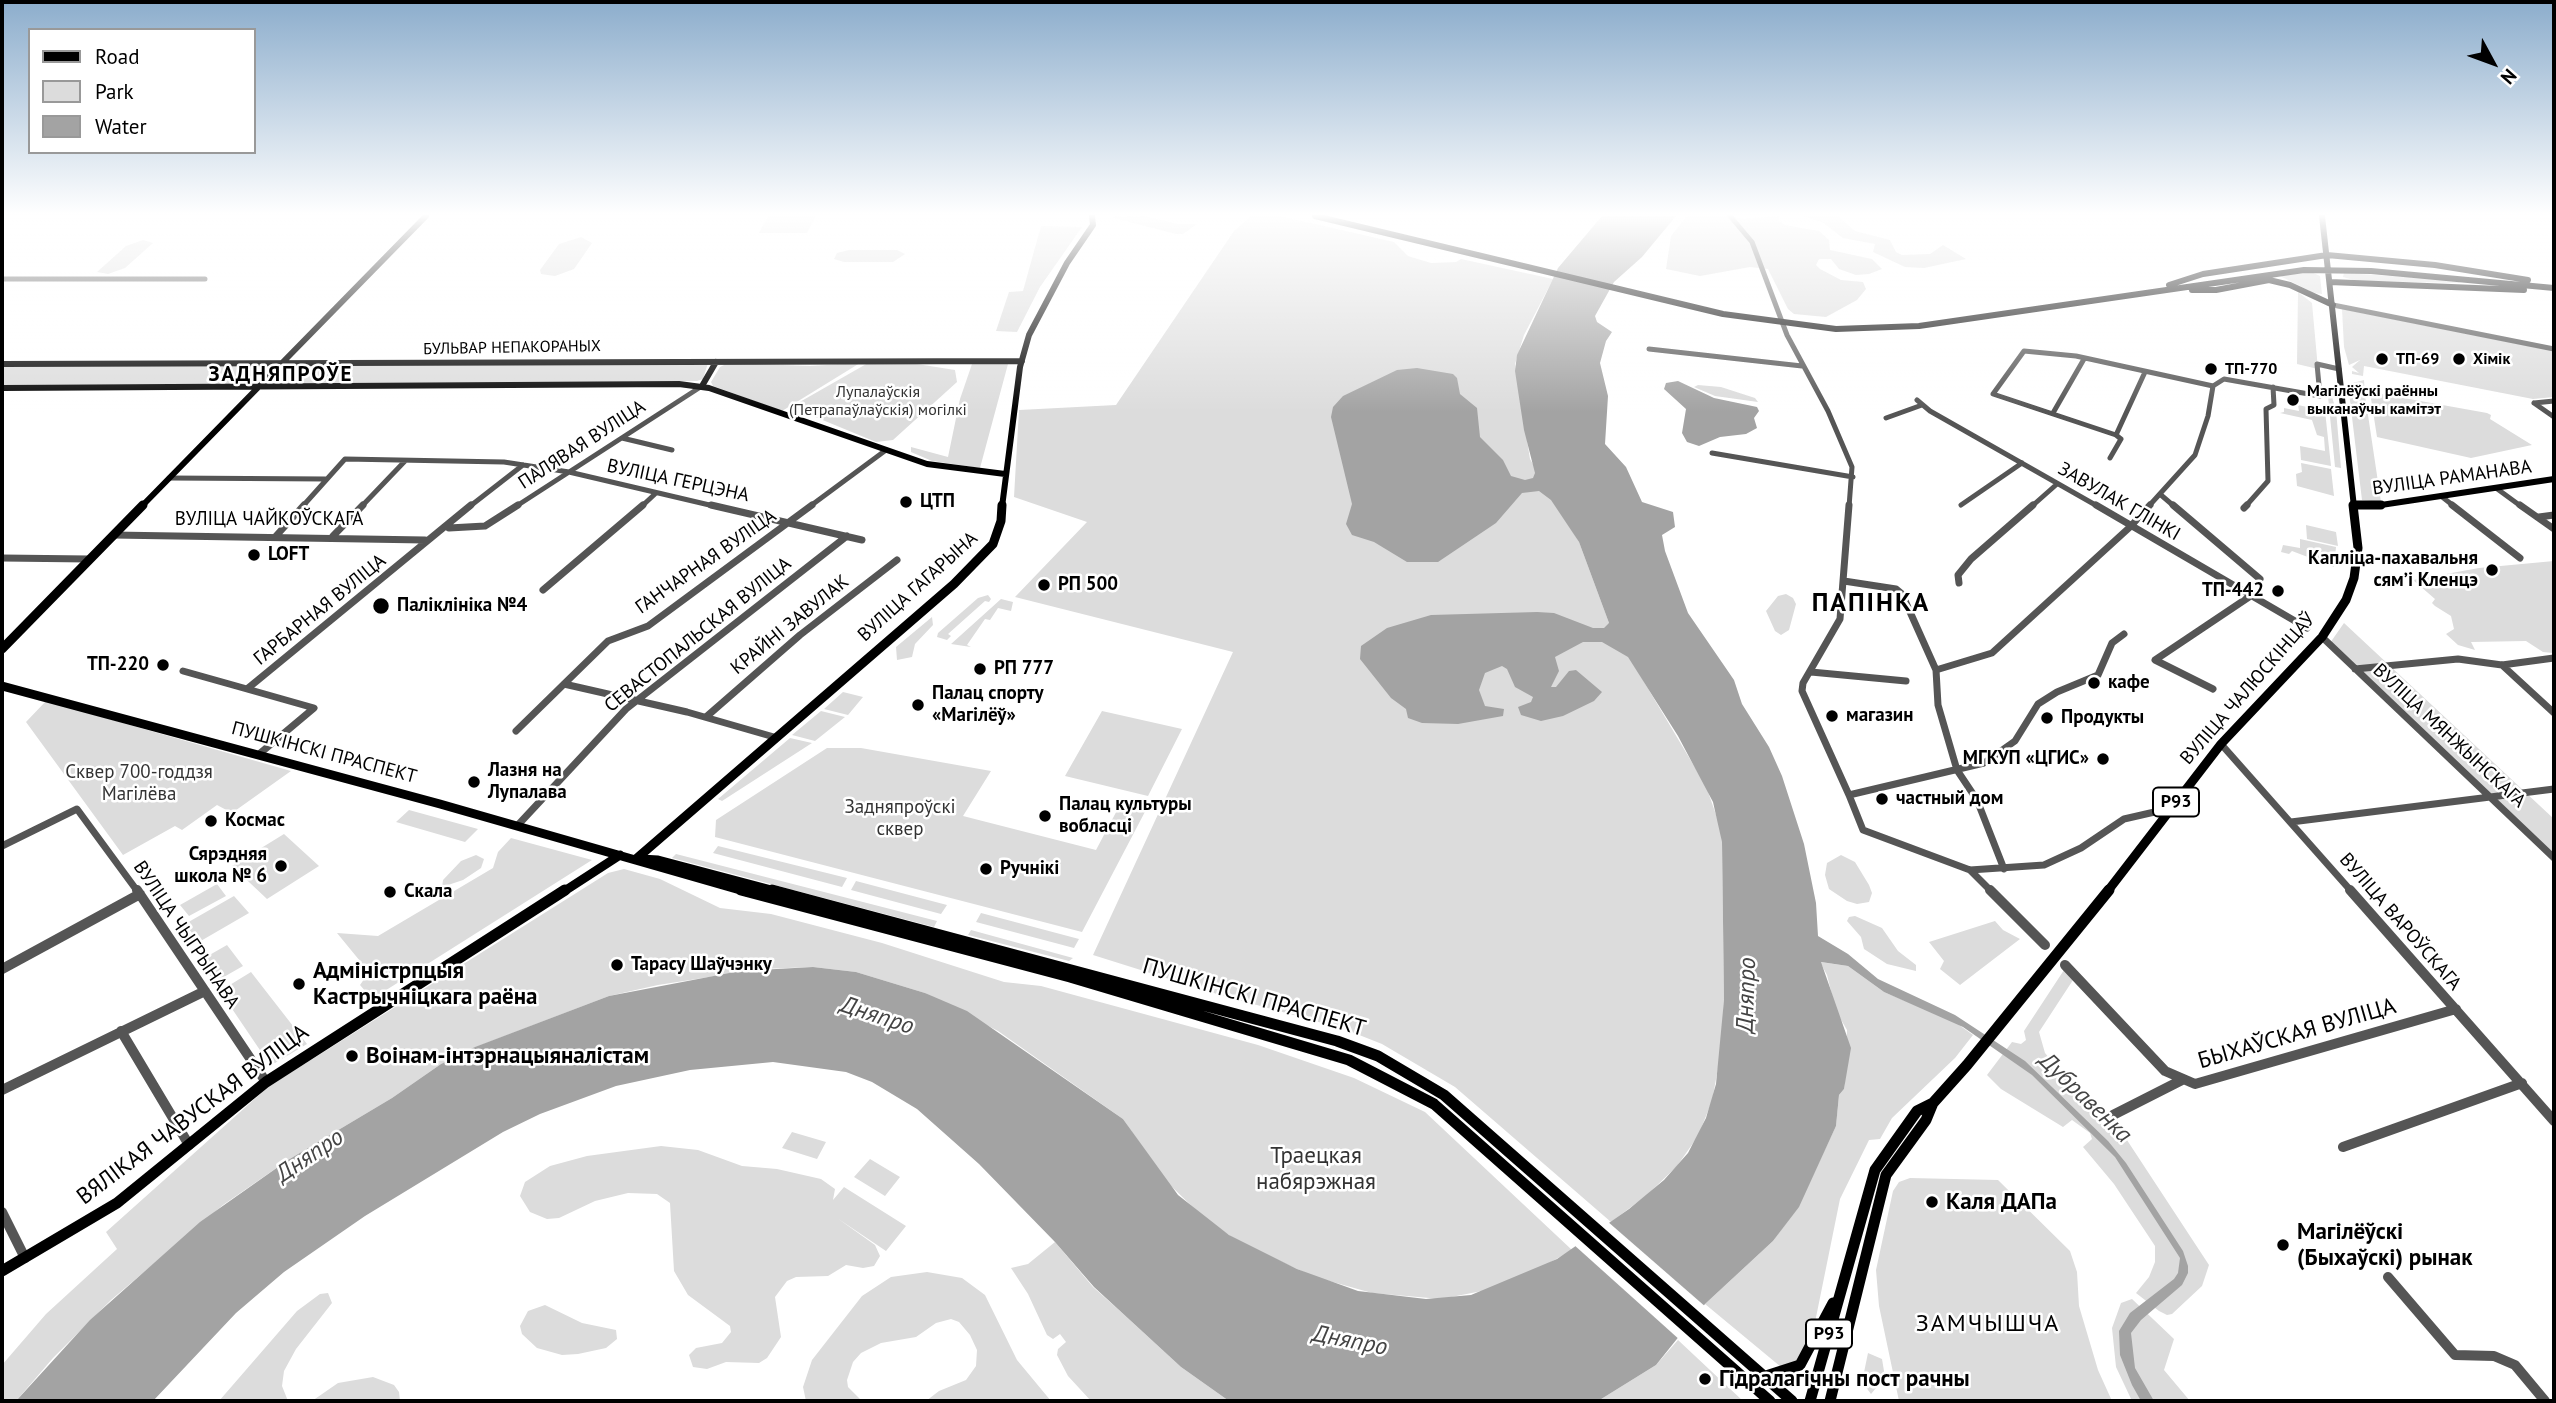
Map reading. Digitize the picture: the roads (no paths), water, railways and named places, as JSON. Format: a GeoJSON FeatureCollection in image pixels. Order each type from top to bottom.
{"type":"FeatureCollection","features":[{"type":"Feature","properties":{"kind":"main road"},"geometry":{"type":"LineString","coordinates":[[2,649],[362,281]]}},
{"type":"Feature","properties":{"kind":"main road","name":"ВУЛІЦА ГАГАРЫНА"},"geometry":{"type":"LineString","coordinates":[[636,859],[978,561],[998,533],[1022,361],[1030,335],[1058,281]]}},
{"type":"Feature","properties":{"kind":"main road"},"geometry":{"type":"LineString","coordinates":[[1592,281],[1766,321],[1867,330],[1919,326],[2216,281]]}},
{"type":"Feature","properties":{"kind":"main road"},"geometry":{"type":"LineString","coordinates":[[2169,288],[2185,281]]}},
{"type":"Feature","properties":{"kind":"main road"},"geometry":{"type":"LineString","coordinates":[[2169,288],[2216,290],[2261,281]]}},
{"type":"Feature","properties":{"kind":"main road"},"geometry":{"type":"LineString","coordinates":[[2275,281],[2290,285],[2333,305]]}},
{"type":"Feature","properties":{"kind":"main road","name":"ВУЛІЦА ЧАЛЮСКІНЦАЎ"},"geometry":{"type":"LineString","coordinates":[[1830,1401],[1886,1175],[1926,1120],[1933,1103],[2067,944],[2221,744],[2322,637],[2346,600],[2354,578],[2358,548],[2330,281]]}},
{"type":"Feature","properties":{"kind":"main road"},"geometry":{"type":"LineString","coordinates":[[2414,281],[2461,289],[2553,287]]}},
{"type":"Feature","properties":{"kind":"main road"},"geometry":{"type":"LineString","coordinates":[[2461,289],[2469,284],[2465,281]]}},
{"type":"Feature","properties":{"kind":"main road"},"geometry":{"type":"LineString","coordinates":[[2501,281],[2553,287]]}},
{"type":"Feature","properties":{"kind":"main road"},"geometry":{"type":"LineString","coordinates":[[2524,281],[2553,287]]}},
{"type":"Feature","properties":{"kind":"main road","name":"БУЛЬВАР НЕПАКОРАНЫХ"},"geometry":{"type":"LineString","coordinates":[[2,364],[1022,361]]}},
{"type":"Feature","properties":{"kind":"main road","name":"ПАЛЯВАЯ ВУЛІЦА"},"geometry":{"type":"LineString","coordinates":[[702,386],[716,362]]}},
{"type":"Feature","properties":{"kind":"main road"},"geometry":{"type":"LineString","coordinates":[[2,388],[639,384],[702,386],[927,464],[1005,474]]}},
{"type":"Feature","properties":{"kind":"main road","name":"ВУЛІЦА РАМАНАВА"},"geometry":{"type":"LineString","coordinates":[[2354,505],[2381,505],[2554,479]]}},
{"type":"Feature","properties":{"kind":"main road","name":"ПУШКІНСКІ ПРАСПЕКТ"},"geometry":{"type":"LineString","coordinates":[[2,686],[620,855],[671,864],[1337,1041],[1378,1056],[1444,1095],[1792,1401]]}},
{"type":"Feature","properties":{"kind":"main road","name":"ВЯЛІКАЯ ЧАВУСКАЯ ВУЛІЦА"},"geometry":{"type":"LineString","coordinates":[[2,1271],[117,1203],[266,1082],[620,855]]}},
{"type":"Feature","properties":{"kind":"main road","name":"ПУШКІНСКІ ПРАСПЕКТ"},"geometry":{"type":"LineString","coordinates":[[636,859],[653,867],[1070,977],[1324,1050],[1371,1069],[1434,1104],[1763,1401]]}},
{"type":"Feature","properties":{"kind":"main road","name":"ВУЛІЦА ЧАЛЮСКІНЦАЎ"},"geometry":{"type":"LineString","coordinates":[[1810,1401],[1875,1170],[1917,1111],[1933,1103]]}},
{"type":"Feature","properties":{"kind":"main road"},"geometry":{"type":"LineString","coordinates":[[1766,1376],[1800,1365],[1807,1357],[1848,1267]]}},
{"type":"Feature","properties":{"kind":"main road","name":"ПУШКІНСКІ ПРАСПЕКТ"},"geometry":{"type":"LineString","coordinates":[[1756,1395],[1770,1401]]}},
{"type":"Feature","properties":{"kind":"street"},"geometry":{"type":"LineString","coordinates":[[1766,281],[1802,366],[1828,411],[1852,467],[1839,619],[1803,683],[1802,691],[1863,830],[1970,870],[2004,869],[2059,860],[2124,819],[2172,808]]}},
{"type":"Feature","properties":{"kind":"street"},"geometry":{"type":"LineString","coordinates":[[2333,305],[2552,346]]}},
{"type":"Feature","properties":{"kind":"street"},"geometry":{"type":"LineString","coordinates":[[1650,349],[1802,366]]}},
{"type":"Feature","properties":{"kind":"street"},"geometry":{"type":"LineString","coordinates":[[2110,458],[2121,439],[2116,435],[1993,394],[2024,351],[2084,359],[2213,386],[2224,379],[2320,396],[2317,364],[2339,369]]}},
{"type":"Feature","properties":{"kind":"street"},"geometry":{"type":"LineString","coordinates":[[2053,413],[2084,359]]}},
{"type":"Feature","properties":{"kind":"street"},"geometry":{"type":"LineString","coordinates":[[2116,435],[2145,372]]}},
{"type":"Feature","properties":{"kind":"street","name":"ПАЛЯВАЯ ВУЛІЦА"},"geometry":{"type":"LineString","coordinates":[[449,527],[482,527],[702,386]]}},
{"type":"Feature","properties":{"kind":"street"},"geometry":{"type":"LineString","coordinates":[[1936,670],[1992,653],[2130,527],[2161,495],[2199,447],[2213,386]]}},
{"type":"Feature","properties":{"kind":"street"},"geometry":{"type":"LineString","coordinates":[[2244,508],[2267,481],[2266,409],[2274,405],[2273,387]]}},
{"type":"Feature","properties":{"kind":"street"},"geometry":{"type":"LineString","coordinates":[[2554,401],[2534,403],[2554,416]]}},
{"type":"Feature","properties":{"kind":"street","name":"ЗАВУЛАК ГЛІНКІ"},"geometry":{"type":"LineString","coordinates":[[1886,418],[1919,403],[2249,597],[2307,628]]}},
{"type":"Feature","properties":{"kind":"street"},"geometry":{"type":"LineString","coordinates":[[622,438],[672,450]]}},
{"type":"Feature","properties":{"kind":"street","name":"ГАНЧАРНАЯ ВУЛІЦА"},"geometry":{"type":"LineString","coordinates":[[516,731],[608,641],[648,626],[886,450]]}},
{"type":"Feature","properties":{"kind":"street"},"geometry":{"type":"LineString","coordinates":[[1712,453],[1853,477]]}},
{"type":"Feature","properties":{"kind":"street","name":"ВУЛІЦА ГЕРЦЭНА"},"geometry":{"type":"LineString","coordinates":[[276,536],[345,459],[504,461],[569,472],[791,521],[862,540]]}},
{"type":"Feature","properties":{"kind":"street"},"geometry":{"type":"LineString","coordinates":[[333,536],[405,461]]}},
{"type":"Feature","properties":{"kind":"street"},"geometry":{"type":"LineString","coordinates":[[1961,505],[2022,463]]}},
{"type":"Feature","properties":{"kind":"street","name":"ГАРБАРНАЯ ВУЛІЦА"},"geometry":{"type":"LineString","coordinates":[[247,689],[424,545],[425,540],[523,465]]}},
{"type":"Feature","properties":{"kind":"street"},"geometry":{"type":"LineString","coordinates":[[169,478],[326,478]]}},
{"type":"Feature","properties":{"kind":"street"},"geometry":{"type":"LineString","coordinates":[[1959,583],[1958,575],[1972,559],[2057,484]]}},
{"type":"Feature","properties":{"kind":"street"},"geometry":{"type":"LineString","coordinates":[[2496,488],[2554,529]]}},
{"type":"Feature","properties":{"kind":"street"},"geometry":{"type":"LineString","coordinates":[[543,590],[574,562],[584,558],[656,492]]}},
{"type":"Feature","properties":{"kind":"street"},"geometry":{"type":"LineString","coordinates":[[2161,495],[2260,579]]}},
{"type":"Feature","properties":{"kind":"street"},"geometry":{"type":"LineString","coordinates":[[2441,496],[2520,558]]}},
{"type":"Feature","properties":{"kind":"street"},"geometry":{"type":"LineString","coordinates":[[2538,517],[2554,515]]}},
{"type":"Feature","properties":{"kind":"street","name":"ВУЛІЦА ЧАЙКОЎСКАГА"},"geometry":{"type":"LineString","coordinates":[[113,535],[333,536],[425,540]]}},
{"type":"Feature","properties":{"kind":"street","name":"СЕВАСТОПАЛЬСКАЯ ВУЛІЦА"},"geometry":{"type":"LineString","coordinates":[[517,826],[636,700],[847,536]]}},
{"type":"Feature","properties":{"kind":"street"},"geometry":{"type":"LineString","coordinates":[[2,558],[89,559]]}},
{"type":"Feature","properties":{"kind":"street","name":"КРАЙНІ ЗАВУЛАК"},"geometry":{"type":"LineString","coordinates":[[706,717],[800,635],[897,560]]}},
{"type":"Feature","properties":{"kind":"street"},"geometry":{"type":"LineString","coordinates":[[1844,581],[1896,589],[1936,670],[1938,705],[1957,770],[1977,800],[2004,869]]}},
{"type":"Feature","properties":{"kind":"street"},"geometry":{"type":"LineString","coordinates":[[2213,689],[2155,660],[2249,597]]}},
{"type":"Feature","properties":{"kind":"street"},"geometry":{"type":"LineString","coordinates":[[1849,795],[1984,763],[2004,751],[2021,735],[2038,704],[2057,692],[2098,675],[2112,643],[2124,634]]}},
{"type":"Feature","properties":{"kind":"street","name":"ВУЛІЦА МЯНЖЫНСКАГА"},"geometry":{"type":"LineString","coordinates":[[2322,637],[2554,858]]}},
{"type":"Feature","properties":{"kind":"street"},"geometry":{"type":"LineString","coordinates":[[2355,669],[2458,659],[2502,665],[2554,659]]}},
{"type":"Feature","properties":{"kind":"street"},"geometry":{"type":"LineString","coordinates":[[2502,665],[2554,713]]}},
{"type":"Feature","properties":{"kind":"street"},"geometry":{"type":"LineString","coordinates":[[183,671],[247,689]]}},
{"type":"Feature","properties":{"kind":"street"},"geometry":{"type":"LineString","coordinates":[[1811,673],[1906,681]]}},
{"type":"Feature","properties":{"kind":"street"},"geometry":{"type":"LineString","coordinates":[[564,684],[706,717],[774,737]]}},
{"type":"Feature","properties":{"kind":"street","name":"ГАРБАРНАЯ ВУЛІЦА"},"geometry":{"type":"LineString","coordinates":[[247,689],[314,708],[258,755]]}},
{"type":"Feature","properties":{"kind":"street","name":"ВУЛІЦА ВАРОЎСКАГА"},"geometry":{"type":"LineString","coordinates":[[2221,744],[2554,1121]]}},
{"type":"Feature","properties":{"kind":"street"},"geometry":{"type":"LineString","coordinates":[[2291,822],[2554,789]]}},
{"type":"Feature","properties":{"kind":"street","name":"ВУЛІЦА ЧЫГРЫНАВА"},"geometry":{"type":"LineString","coordinates":[[2,846],[77,809],[140,894],[266,1082]]}},
{"type":"Feature","properties":{"kind":"street"},"geometry":{"type":"LineString","coordinates":[[1970,870],[2045,945]]}},
{"type":"Feature","properties":{"kind":"street"},"geometry":{"type":"LineString","coordinates":[[2,970],[140,894]]}},
{"type":"Feature","properties":{"kind":"street"},"geometry":{"type":"LineString","coordinates":[[2064,965],[2165,1071],[2182,1080]]}},
{"type":"Feature","properties":{"kind":"street"},"geometry":{"type":"LineString","coordinates":[[2,1090],[205,991]]}},
{"type":"Feature","properties":{"kind":"street","name":"БЫХАЎСКАЯ ВУЛІЦА"},"geometry":{"type":"LineString","coordinates":[[2113,1115],[2182,1080],[2195,1084],[2245,1072],[2456,1009]]}},
{"type":"Feature","properties":{"kind":"street"},"geometry":{"type":"LineString","coordinates":[[121,1031],[189,1145]]}},
{"type":"Feature","properties":{"kind":"street"},"geometry":{"type":"LineString","coordinates":[[2343,1147],[2522,1083]]}},
{"type":"Feature","properties":{"kind":"street"},"geometry":{"type":"LineString","coordinates":[[2,1212],[25,1258]]}},
{"type":"Feature","properties":{"kind":"street"},"geometry":{"type":"LineString","coordinates":[[2388,1278],[2455,1356],[2494,1356],[2515,1365],[2545,1401]]}},
{"type":"Feature","properties":{"kind":"water","name":"Дняпро"},"geometry":{"type":"Polygon","coordinates":[[[1552,281],[1615,281],[1595,316],[1597,322],[1612,332],[1606,341],[1600,363],[1608,396],[1605,444],[1626,467],[1642,502],[1673,512],[1675,527],[1662,535],[1665,551],[1688,613],[1734,680],[1742,704],[1769,747],[1782,776],[1804,844],[1816,903],[1818,936],[1848,954],[1878,979],[1955,1015],[2025,1061],[2108,1141],[2126,1163],[2183,1251],[2188,1266],[2188,1273],[2182,1285],[2141,1320],[2131,1333],[2135,1368],[2154,1401],[2141,1401],[2132,1385],[2120,1355],[2119,1331],[2130,1313],[2174,1279],[2178,1273],[2180,1258],[2115,1157],[2032,1075],[1963,1027],[1884,992],[1848,966],[1821,962],[1851,1048],[1844,1089],[1839,1095],[1836,1126],[1799,1207],[1773,1241],[1705,1304],[1656,1365],[1598,1401],[1229,1401],[1181,1367],[1094,1287],[1055,1242],[979,1164],[917,1109],[872,1082],[846,1072],[773,1062],[690,1070],[616,1086],[540,1114],[503,1132],[365,1216],[284,1272],[236,1313],[153,1401],[16,1401],[90,1320],[200,1222],[288,1160],[392,1098],[441,1064],[475,1047],[609,996],[740,971],[813,967],[856,972],[925,993],[967,1011],[1123,1119],[1178,1195],[1229,1235],[1297,1269],[1358,1291],[1426,1299],[1471,1295],[1557,1259],[1629,1209],[1664,1180],[1688,1153],[1706,1118],[1716,1084],[1724,1000],[1722,842],[1713,802],[1678,736],[1628,657],[1602,642],[1583,642],[1555,657],[1559,671],[1551,687],[1556,687],[1569,671],[1576,670],[1602,692],[1594,701],[1563,716],[1541,721],[1521,715],[1518,707],[1531,702],[1533,697],[1515,687],[1507,669],[1502,666],[1485,673],[1479,690],[1485,706],[1504,709],[1503,716],[1458,724],[1422,723],[1408,718],[1406,709],[1391,698],[1360,659],[1361,646],[1387,628],[1431,615],[1537,612],[1554,613],[1593,628],[1604,628],[1609,623],[1579,542],[1551,500],[1539,491],[1522,493],[1496,523],[1438,562],[1407,562],[1374,542],[1352,535],[1346,524],[1352,504],[1331,417],[1333,407],[1343,396],[1397,370],[1417,368],[1453,374],[1457,378],[1460,394],[1477,408],[1480,437],[1503,460],[1511,476],[1525,480],[1533,478],[1535,473],[1524,430],[1515,371],[1517,355],[1552,281]]]}},
{"type":"Feature","properties":{"kind":"water"},"geometry":{"type":"Polygon","coordinates":[[[1678,381],[1714,398],[1757,407],[1759,411],[1754,418],[1757,428],[1746,434],[1720,437],[1699,446],[1687,442],[1682,433],[1686,409],[1664,389],[1666,383],[1678,381]]]}},
{"type":"Feature","properties":{"kind":"place","name":"ТП-69"},"geometry":{"type":"Point","coordinates":[2382,359]}},
{"type":"Feature","properties":{"kind":"place","name":"Хімік"},"geometry":{"type":"Point","coordinates":[2459,359]}},
{"type":"Feature","properties":{"kind":"place","name":"ТП-770"},"geometry":{"type":"Point","coordinates":[2211,369]}},
{"type":"Feature","properties":{"kind":"place","name":"Магілёўскі раённы выканаўчы камітэт"},"geometry":{"type":"Point","coordinates":[2293,400]}},
{"type":"Feature","properties":{"kind":"place","name":"ЦТП"},"geometry":{"type":"Point","coordinates":[906,502]}},
{"type":"Feature","properties":{"kind":"place","name":"LOFT"},"geometry":{"type":"Point","coordinates":[254,555]}},
{"type":"Feature","properties":{"kind":"place","name":"Капліца-пахавальня сямʼі Кленцэ"},"geometry":{"type":"Point","coordinates":[2492,570]}},
{"type":"Feature","properties":{"kind":"place","name":"РП 500"},"geometry":{"type":"Point","coordinates":[1044,585]}},
{"type":"Feature","properties":{"kind":"place","name":"ТП-442"},"geometry":{"type":"Point","coordinates":[2278,591]}},
{"type":"Feature","properties":{"kind":"place","name":"Паліклініка №4"},"geometry":{"type":"Point","coordinates":[381,606]}},
{"type":"Feature","properties":{"kind":"place","name":"ТП-220"},"geometry":{"type":"Point","coordinates":[163,665]}},
{"type":"Feature","properties":{"kind":"place","name":"РП 777"},"geometry":{"type":"Point","coordinates":[980,669]}},
{"type":"Feature","properties":{"kind":"place","name":"кафе"},"geometry":{"type":"Point","coordinates":[2094,683]}},
{"type":"Feature","properties":{"kind":"place","name":"Палац спорту «Магілёў»"},"geometry":{"type":"Point","coordinates":[918,705]}},
{"type":"Feature","properties":{"kind":"place","name":"магазин"},"geometry":{"type":"Point","coordinates":[1832,716]}},
{"type":"Feature","properties":{"kind":"place","name":"Продукты"},"geometry":{"type":"Point","coordinates":[2047,718]}},
{"type":"Feature","properties":{"kind":"place","name":"МГКУП «ЦГИС»"},"geometry":{"type":"Point","coordinates":[2103,759]}},
{"type":"Feature","properties":{"kind":"place","name":"Лазня на Лупалава"},"geometry":{"type":"Point","coordinates":[474,782]}},
{"type":"Feature","properties":{"kind":"place","name":"частный дом"},"geometry":{"type":"Point","coordinates":[1882,799]}},
{"type":"Feature","properties":{"kind":"place","name":"Палац культуры вобласці"},"geometry":{"type":"Point","coordinates":[1045,816]}},
{"type":"Feature","properties":{"kind":"place","name":"Космас"},"geometry":{"type":"Point","coordinates":[211,821]}},
{"type":"Feature","properties":{"kind":"place","name":"Сярэдняя школа № 6"},"geometry":{"type":"Point","coordinates":[281,866]}},
{"type":"Feature","properties":{"kind":"place","name":"Ручнікі"},"geometry":{"type":"Point","coordinates":[986,869]}},
{"type":"Feature","properties":{"kind":"place","name":"Скала"},"geometry":{"type":"Point","coordinates":[390,892]}},
{"type":"Feature","properties":{"kind":"place","name":"Тарасу Шаўчэнку"},"geometry":{"type":"Point","coordinates":[617,965]}},
{"type":"Feature","properties":{"kind":"place","name":"Адміністрпцыя Кастрычніцкага раёна"},"geometry":{"type":"Point","coordinates":[299,984]}},
{"type":"Feature","properties":{"kind":"place","name":"Воінам-інтэрнацыяналістам"},"geometry":{"type":"Point","coordinates":[352,1056]}},
{"type":"Feature","properties":{"kind":"place","name":"Каля ДАПа"},"geometry":{"type":"Point","coordinates":[1932,1202]}},
{"type":"Feature","properties":{"kind":"place","name":"Магілёўскі (Быхаўскі) рынак"},"geometry":{"type":"Point","coordinates":[2283,1245]}},
{"type":"Feature","properties":{"kind":"place","name":"Гідралагічны пост рачны"},"geometry":{"type":"Point","coordinates":[1705,1379]}},
{"type":"Feature","properties":{"kind":"district","name":"ЗАДНЯПРОЎЕ"},"geometry":{"type":"Point","coordinates":[281,375]}},
{"type":"Feature","properties":{"kind":"district","name":"ПАПІНКА"},"geometry":{"type":"Point","coordinates":[1871,604]}},
{"type":"Feature","properties":{"kind":"district","name":"ЗАМЧЫШЧА"},"geometry":{"type":"Point","coordinates":[1988,1324]}},
{"type":"Feature","properties":{"kind":"park label","name":"Лупалаўскія (Петрапаўлаўскія) могілкі"},"geometry":{"type":"Point","coordinates":[878,401]}},
{"type":"Feature","properties":{"kind":"park label","name":"Сквер 700-годдзя Магілёва"},"geometry":{"type":"Point","coordinates":[139,784]}},
{"type":"Feature","properties":{"kind":"park label","name":"Задняпроўскі сквер"},"geometry":{"type":"Point","coordinates":[900,819]}},
{"type":"Feature","properties":{"kind":"park label","name":"Траецкая набярэжная"},"geometry":{"type":"Point","coordinates":[1316,1169]}},
{"type":"Feature","properties":{"kind":"water label","name":"Дубравенка"},"geometry":{"type":"Point","coordinates":[2085,1098]}}]}
